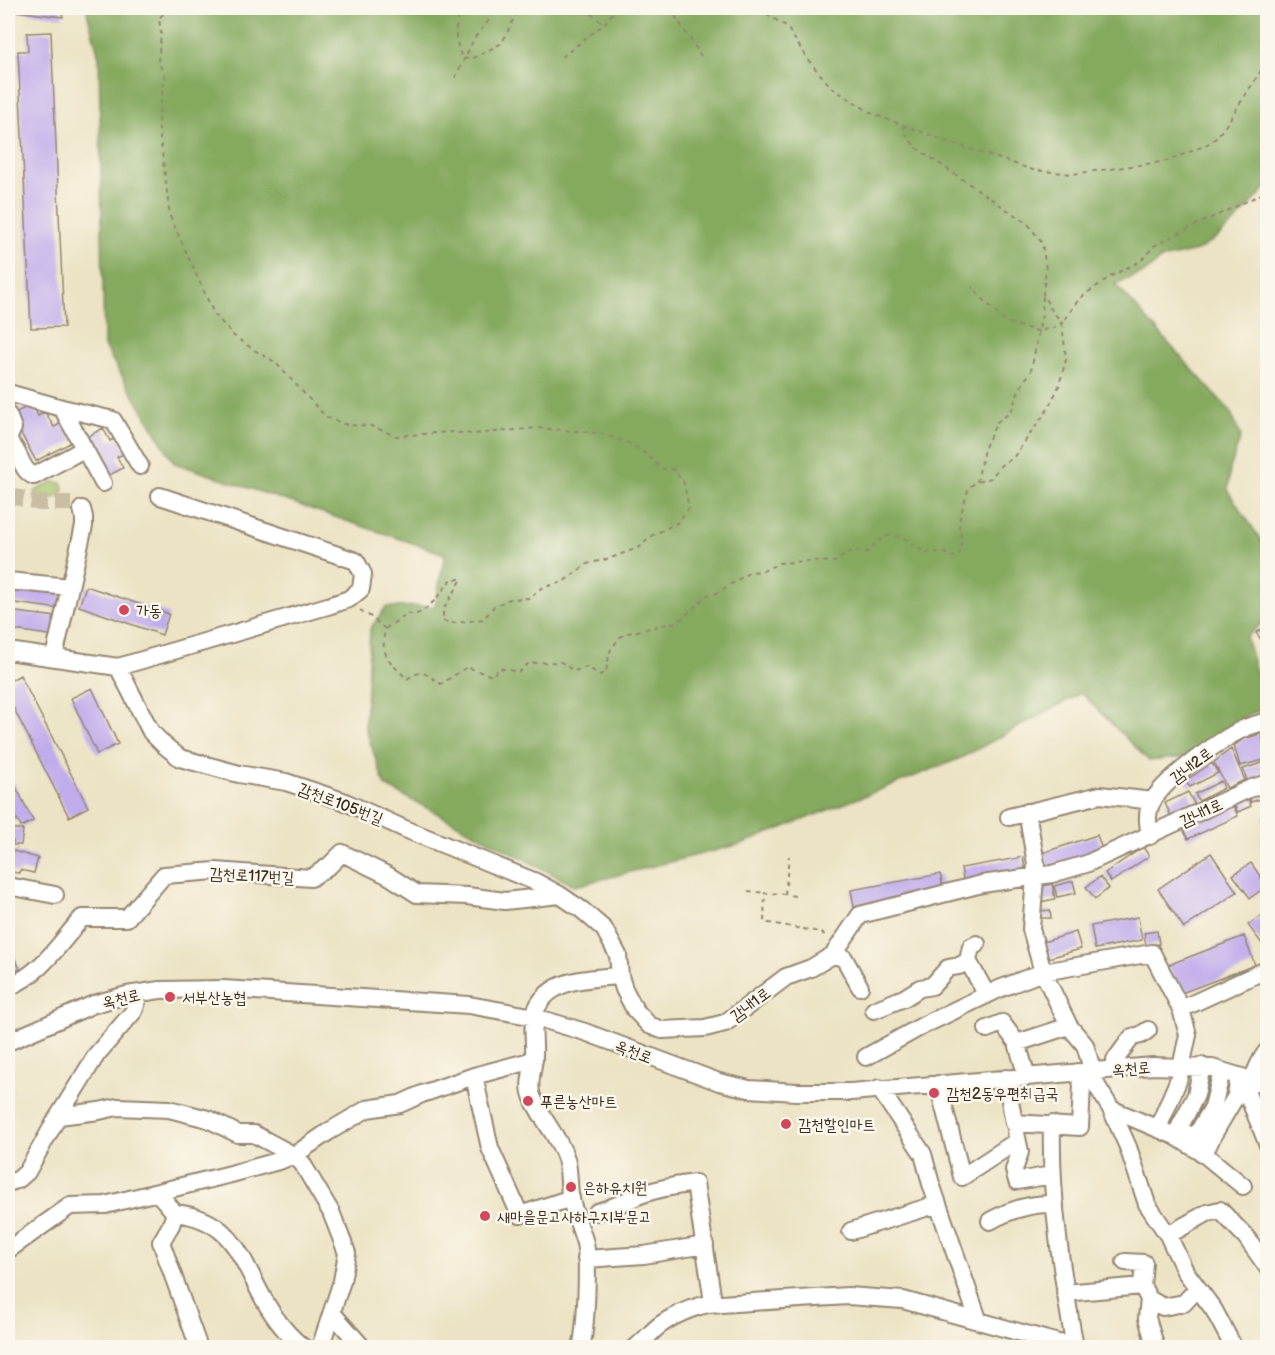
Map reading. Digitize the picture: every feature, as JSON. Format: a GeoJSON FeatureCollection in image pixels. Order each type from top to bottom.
{"type":"FeatureCollection","features":[{"type":"Feature","properties":{"kind":"street"},"geometry":{"type":"LineString","coordinates":[[8,393],[113,420],[140,466]]}},
{"type":"Feature","properties":{"kind":"street"},"geometry":{"type":"LineString","coordinates":[[62,408],[103,483]]}},
{"type":"Feature","properties":{"kind":"street"},"geometry":{"type":"LineString","coordinates":[[8,415],[13,428],[8,440],[27,472],[34,476],[84,449]]}},
{"type":"Feature","properties":{"kind":"street"},"geometry":{"type":"LineString","coordinates":[[8,651],[118,667],[345,600],[362,589],[363,574],[356,561],[160,495]]}},
{"type":"Feature","properties":{"kind":"street"},"geometry":{"type":"LineString","coordinates":[[54,657],[83,517]]}},
{"type":"Feature","properties":{"kind":"street"},"geometry":{"type":"LineString","coordinates":[[8,581],[70,587]]}},
{"type":"Feature","properties":{"kind":"street","name":"감천로105번길"},"geometry":{"type":"LineString","coordinates":[[118,667],[152,732],[180,758],[239,774],[286,782],[343,801],[405,829],[536,882],[582,910],[604,929],[618,955],[620,976]]}},
{"type":"Feature","properties":{"kind":"street","name":"감내2로"},"geometry":{"type":"LineString","coordinates":[[1153,801],[1161,788],[1211,749],[1244,729],[1268,721]]}},
{"type":"Feature","properties":{"kind":"street","name":"감내1로"},"geometry":{"type":"LineString","coordinates":[[620,976],[635,1010],[649,1025],[662,1030],[705,1028],[724,1023],[786,977],[824,961],[837,950],[860,915],[982,884],[1052,874],[1086,864],[1249,789],[1268,783]]}},
{"type":"Feature","properties":{"kind":"street"},"geometry":{"type":"LineString","coordinates":[[1008,817],[1100,795],[1153,801],[1147,820],[1150,836]]}},
{"type":"Feature","properties":{"kind":"street"},"geometry":{"type":"LineString","coordinates":[[1014,1123],[1080,1127],[1082,1085],[1085,1072],[1085,1045],[1070,1026],[1043,972],[1031,929],[1036,864],[1027,812]]}},
{"type":"Feature","properties":{"kind":"street","name":"감천로117번길"},"geometry":{"type":"LineString","coordinates":[[8,987],[22,981],[43,965],[82,918],[127,918],[164,875],[216,871],[310,878],[342,854],[389,876],[417,894],[466,896],[505,901],[560,895]]}},
{"type":"Feature","properties":{"kind":"street"},"geometry":{"type":"LineString","coordinates":[[12,887],[55,895]]}},
{"type":"Feature","properties":{"kind":"street"},"geometry":{"type":"LineString","coordinates":[[976,944],[971,947],[968,961],[987,995]]}},
{"type":"Feature","properties":{"kind":"street"},"geometry":{"type":"LineString","coordinates":[[837,950],[844,957],[860,987]]}},
{"type":"Feature","properties":{"kind":"street"},"geometry":{"type":"LineString","coordinates":[[866,1057],[924,1025],[1043,972],[1152,953],[1181,1009],[1188,1035],[1178,1081],[1158,1128]]}},
{"type":"Feature","properties":{"kind":"street"},"geometry":{"type":"LineString","coordinates":[[874,1010],[904,998],[920,988],[932,986],[948,968],[968,961]]}},
{"type":"Feature","properties":{"kind":"street"},"geometry":{"type":"LineString","coordinates":[[1181,1009],[1268,969]]}},
{"type":"Feature","properties":{"kind":"street"},"geometry":{"type":"LineString","coordinates":[[581,1347],[585,1322],[585,1246],[571,1198],[567,1161],[560,1144],[533,1099],[530,1089],[534,1060],[535,1017],[546,995],[564,984],[583,978],[620,976]]}},
{"type":"Feature","properties":{"kind":"street","name":"옥천로"},"geometry":{"type":"LineString","coordinates":[[8,1042],[94,1004],[160,990],[224,989],[469,1005],[535,1017],[585,1032],[718,1082],[749,1089],[851,1092],[1115,1069],[1182,1066],[1202,1066],[1253,1081]]}},
{"type":"Feature","properties":{"kind":"street"},"geometry":{"type":"LineString","coordinates":[[8,1184],[27,1172],[97,1054],[134,1011],[140,993]]}},
{"type":"Feature","properties":{"kind":"street"},"geometry":{"type":"LineString","coordinates":[[987,1029],[1002,1023],[1017,1043],[1027,1077]]}},
{"type":"Feature","properties":{"kind":"street"},"geometry":{"type":"LineString","coordinates":[[1017,1043],[1070,1026]]}},
{"type":"Feature","properties":{"kind":"street"},"geometry":{"type":"LineString","coordinates":[[1115,1069],[1115,1060],[1132,1037],[1148,1030]]}},
{"type":"Feature","properties":{"kind":"street"},"geometry":{"type":"LineString","coordinates":[[1268,1050],[1261,1057],[1253,1081],[1246,1091],[1268,1145]]}},
{"type":"Feature","properties":{"kind":"street"},"geometry":{"type":"LineString","coordinates":[[8,1250],[70,1206],[105,1205],[250,1169],[293,1155],[367,1109],[400,1104],[474,1076],[534,1060]]}},
{"type":"Feature","properties":{"kind":"street"},"geometry":{"type":"LineString","coordinates":[[1180,1139],[1196,1095],[1202,1066]]}},
{"type":"Feature","properties":{"kind":"street"},"geometry":{"type":"LineString","coordinates":[[1180,1139],[1188,1134],[1195,1137],[1213,1107],[1222,1071]]}},
{"type":"Feature","properties":{"kind":"street"},"geometry":{"type":"LineString","coordinates":[[1085,1072],[1111,1109],[1128,1148],[1147,1204],[1167,1235],[1185,1271],[1214,1310],[1234,1347]]}},
{"type":"Feature","properties":{"kind":"street"},"geometry":{"type":"LineString","coordinates":[[474,1076],[490,1148],[520,1215],[571,1198]]}},
{"type":"Feature","properties":{"kind":"street"},"geometry":{"type":"LineString","coordinates":[[1006,1078],[1020,1152],[1007,1174],[1017,1181],[1052,1175]]}},
{"type":"Feature","properties":{"kind":"street"},"geometry":{"type":"LineString","coordinates":[[1204,1154],[1236,1096],[1253,1081]]}},
{"type":"Feature","properties":{"kind":"street"},"geometry":{"type":"LineString","coordinates":[[938,1084],[962,1177],[1017,1141]]}},
{"type":"Feature","properties":{"kind":"street"},"geometry":{"type":"LineString","coordinates":[[879,1088],[923,1154],[978,1319]]}},
{"type":"Feature","properties":{"kind":"street"},"geometry":{"type":"LineString","coordinates":[[59,1116],[117,1107],[169,1109],[208,1119],[238,1134],[254,1134],[293,1155],[302,1163],[331,1212],[347,1253],[342,1281],[320,1347]]}},
{"type":"Feature","properties":{"kind":"street"},"geometry":{"type":"LineString","coordinates":[[1111,1109],[1180,1139],[1204,1154],[1243,1186]]}},
{"type":"Feature","properties":{"kind":"street"},"geometry":{"type":"LineString","coordinates":[[635,1347],[660,1325],[690,1310],[713,1302],[732,1304],[848,1296],[903,1300],[1074,1346],[1065,1293],[1052,1175],[1052,1124]]}},
{"type":"Feature","properties":{"kind":"street"},"geometry":{"type":"LineString","coordinates":[[597,1212],[614,1208],[634,1197],[666,1188],[695,1184],[713,1302]]}},
{"type":"Feature","properties":{"kind":"street"},"geometry":{"type":"LineString","coordinates":[[158,1193],[175,1213],[191,1215],[205,1221],[223,1233],[237,1247],[264,1299],[291,1338],[304,1347]]}},
{"type":"Feature","properties":{"kind":"street"},"geometry":{"type":"LineString","coordinates":[[851,1231],[938,1204]]}},
{"type":"Feature","properties":{"kind":"street"},"geometry":{"type":"LineString","coordinates":[[990,1221],[1010,1209],[1055,1204]]}},
{"type":"Feature","properties":{"kind":"street"},"geometry":{"type":"LineString","coordinates":[[1167,1235],[1207,1213],[1220,1210],[1246,1237],[1268,1268]]}},
{"type":"Feature","properties":{"kind":"street"},"geometry":{"type":"LineString","coordinates":[[175,1213],[161,1242],[199,1347]]}},
{"type":"Feature","properties":{"kind":"street"},"geometry":{"type":"LineString","coordinates":[[586,1259],[644,1255],[705,1245]]}},
{"type":"Feature","properties":{"kind":"street"},"geometry":{"type":"LineString","coordinates":[[1125,1263],[1144,1263],[1147,1318],[1156,1347]]}},
{"type":"Feature","properties":{"kind":"street"},"geometry":{"type":"LineString","coordinates":[[1065,1293],[1146,1293],[1163,1307],[1184,1303],[1198,1288]]}},
{"type":"Feature","properties":{"kind":"street"},"geometry":{"type":"LineString","coordinates":[[332,1313],[363,1347]]}},
{"type":"Feature","properties":{"kind":"path"},"geometry":{"type":"LineString","coordinates":[[170,8],[159,18],[161,34],[158,61],[165,75],[158,121],[170,216],[214,314],[234,336],[275,362],[326,417],[347,425],[372,426],[396,436],[450,432],[474,434],[537,428],[599,433],[631,444],[650,457],[660,469],[674,469],[684,483],[689,508],[677,523],[649,537],[640,547],[587,564],[563,582],[541,588],[530,598],[510,599],[494,606],[484,619],[454,623],[443,621],[443,610],[462,579],[452,579],[420,615],[408,614],[385,629],[382,644],[386,659],[407,679],[417,673],[426,673],[441,684],[467,667],[492,676],[499,668],[519,672],[529,663],[561,662],[574,671],[587,668],[600,675],[606,671],[610,651],[620,637],[628,633],[677,622],[707,595],[717,593],[750,572],[763,571],[780,563],[835,562],[851,551],[867,552],[877,542],[890,535],[904,538],[925,553],[944,552],[950,556],[959,556],[962,541],[959,529],[960,518],[969,487],[990,478],[1000,465],[1013,458],[1048,409],[1059,386],[1066,359],[1062,323],[1050,308],[1043,294]]}},
{"type":"Feature","properties":{"kind":"path"},"geometry":{"type":"LineString","coordinates":[[462,8],[454,29],[457,46],[463,59]]}},
{"type":"Feature","properties":{"kind":"path"},"geometry":{"type":"LineString","coordinates":[[455,78],[463,59],[495,8]]}},
{"type":"Feature","properties":{"kind":"path"},"geometry":{"type":"LineString","coordinates":[[463,59],[476,57],[501,43],[519,8]]}},
{"type":"Feature","properties":{"kind":"path"},"geometry":{"type":"LineString","coordinates":[[584,8],[604,24]]}},
{"type":"Feature","properties":{"kind":"path"},"geometry":{"type":"LineString","coordinates":[[562,57],[604,24],[617,8]]}},
{"type":"Feature","properties":{"kind":"path"},"geometry":{"type":"LineString","coordinates":[[670,8],[701,56]]}},
{"type":"Feature","properties":{"kind":"path"},"geometry":{"type":"LineString","coordinates":[[732,8],[758,9],[786,26],[809,61],[832,88],[873,114],[1033,170],[1073,174],[1168,161],[1216,138],[1268,60]]}},
{"type":"Feature","properties":{"kind":"path"},"geometry":{"type":"LineString","coordinates":[[903,125],[915,147],[1028,224],[1042,243],[1046,269],[1042,314],[1031,371],[1019,390],[1011,412],[997,422],[984,450],[977,482]]}},
{"type":"Feature","properties":{"kind":"path"},"geometry":{"type":"LineString","coordinates":[[972,287],[1005,322],[1038,331],[1053,328],[1062,323],[1080,298],[1112,276],[1140,261],[1154,246],[1268,191]]}},
{"type":"Feature","properties":{"kind":"path"},"geometry":{"type":"LineString","coordinates":[[345,600],[385,629]]}},
{"type":"Feature","properties":{"kind":"path"},"geometry":{"type":"LineString","coordinates":[[8,845],[17,848]]}},
{"type":"Feature","properties":{"kind":"path"},"geometry":{"type":"LineString","coordinates":[[785,894],[789,855]]}},
{"type":"Feature","properties":{"kind":"path"},"geometry":{"type":"LineString","coordinates":[[748,891],[795,896]]}},
{"type":"Feature","properties":{"kind":"path"},"geometry":{"type":"LineString","coordinates":[[765,893],[764,922],[820,932],[837,950]]}},
{"type":"Feature","properties":{"kind":"green space"},"geometry":{"type":"Polygon","coordinates":[[[86,8],[1267,8],[1267,187],[1237,220],[1197,251],[1161,259],[1146,272],[1115,284],[1230,411],[1241,436],[1230,469],[1228,491],[1267,549],[1267,619],[1246,637],[1267,708],[1250,714],[1197,756],[1149,761],[1081,693],[961,758],[741,844],[575,886],[385,786],[365,727],[370,629],[386,607],[435,606],[445,554],[174,463],[104,346],[99,57],[86,8]]]}},
{"type":"Feature","properties":{"kind":"green space"},"geometry":{"type":"Polygon","coordinates":[[[53,482],[62,483],[64,491],[51,499],[43,501],[35,499],[34,495],[37,490],[53,482]]]}},
{"type":"Feature","properties":{"kind":"building"},"geometry":{"type":"Polygon","coordinates":[[[8,8],[60,8],[63,17],[8,10],[8,8]]]}},
{"type":"Feature","properties":{"kind":"building"},"geometry":{"type":"Polygon","coordinates":[[[51,32],[64,327],[31,328],[18,51],[28,51],[27,33],[51,32]]]}},
{"type":"Feature","properties":{"kind":"building"},"geometry":{"type":"Polygon","coordinates":[[[32,404],[38,416],[45,412],[54,427],[64,422],[74,441],[36,461],[11,415],[32,404]]]}},
{"type":"Feature","properties":{"kind":"building"},"geometry":{"type":"Polygon","coordinates":[[[103,428],[110,441],[118,437],[127,452],[117,457],[123,468],[106,477],[85,438],[103,428]]]}},
{"type":"Feature","properties":{"kind":"building"},"geometry":{"type":"Polygon","coordinates":[[[8,584],[62,591],[60,609],[8,602],[8,584]]]}},
{"type":"Feature","properties":{"kind":"building","name":"가동"},"geometry":{"type":"Polygon","coordinates":[[[86,586],[169,614],[162,635],[79,606],[86,586]]]}},
{"type":"Feature","properties":{"kind":"building"},"geometry":{"type":"Polygon","coordinates":[[[8,611],[57,617],[55,636],[8,629],[8,611]]]}},
{"type":"Feature","properties":{"kind":"building"},"geometry":{"type":"Polygon","coordinates":[[[1268,625],[1268,648],[1256,633],[1268,625]]]}},
{"type":"Feature","properties":{"kind":"building"},"geometry":{"type":"Polygon","coordinates":[[[20,675],[88,807],[69,817],[8,697],[8,682],[20,675]]]}},
{"type":"Feature","properties":{"kind":"building"},"geometry":{"type":"Polygon","coordinates":[[[92,688],[118,744],[97,754],[71,698],[92,688]]]}},
{"type":"Feature","properties":{"kind":"building"},"geometry":{"type":"Polygon","coordinates":[[[1261,734],[1268,759],[1240,766],[1234,746],[1243,739],[1261,734]]]}},
{"type":"Feature","properties":{"kind":"building"},"geometry":{"type":"Polygon","coordinates":[[[1231,749],[1245,780],[1227,788],[1214,762],[1231,749]]]}},
{"type":"Feature","properties":{"kind":"building"},"geometry":{"type":"Polygon","coordinates":[[[1265,762],[1267,778],[1247,780],[1243,769],[1265,762]]]}},
{"type":"Feature","properties":{"kind":"building"},"geometry":{"type":"Polygon","coordinates":[[[1212,763],[1218,773],[1190,787],[1185,781],[1212,763]]]}},
{"type":"Feature","properties":{"kind":"building"},"geometry":{"type":"Polygon","coordinates":[[[8,771],[33,821],[21,827],[17,819],[10,823],[8,817],[8,771]]]}},
{"type":"Feature","properties":{"kind":"building"},"geometry":{"type":"Polygon","coordinates":[[[1221,781],[1224,788],[1199,801],[1195,794],[1221,781]]]}},
{"type":"Feature","properties":{"kind":"building"},"geometry":{"type":"Polygon","coordinates":[[[1264,791],[1266,797],[1251,802],[1249,796],[1264,791]]]}},
{"type":"Feature","properties":{"kind":"building"},"geometry":{"type":"Polygon","coordinates":[[[1188,792],[1195,805],[1171,816],[1165,803],[1188,792]]]}},
{"type":"Feature","properties":{"kind":"building"},"geometry":{"type":"Polygon","coordinates":[[[1247,796],[1251,806],[1238,812],[1233,803],[1247,796]]]}},
{"type":"Feature","properties":{"kind":"building"},"geometry":{"type":"Polygon","coordinates":[[[1232,804],[1238,816],[1188,839],[1182,827],[1232,804]]]}},
{"type":"Feature","properties":{"kind":"building"},"geometry":{"type":"Polygon","coordinates":[[[1263,816],[1268,816],[1268,866],[1266,866],[1263,816]]]}},
{"type":"Feature","properties":{"kind":"building"},"geometry":{"type":"Polygon","coordinates":[[[8,828],[23,830],[21,845],[13,845],[13,841],[8,840],[8,828]]]}},
{"type":"Feature","properties":{"kind":"building"},"geometry":{"type":"Polygon","coordinates":[[[1097,835],[1103,852],[1044,871],[1039,854],[1097,835]]]}},
{"type":"Feature","properties":{"kind":"building"},"geometry":{"type":"Polygon","coordinates":[[[1143,847],[1149,856],[1111,882],[1105,873],[1143,847]]]}},
{"type":"Feature","properties":{"kind":"building"},"geometry":{"type":"Polygon","coordinates":[[[10,850],[38,858],[34,873],[20,870],[19,873],[11,872],[13,862],[8,861],[10,850]]]}},
{"type":"Feature","properties":{"kind":"building"},"geometry":{"type":"Polygon","coordinates":[[[1211,853],[1237,892],[1184,928],[1158,889],[1211,853]]]}},
{"type":"Feature","properties":{"kind":"building"},"geometry":{"type":"Polygon","coordinates":[[[1023,857],[1026,874],[964,885],[961,868],[1023,857]]]}},
{"type":"Feature","properties":{"kind":"building"},"geometry":{"type":"Polygon","coordinates":[[[1251,863],[1267,886],[1250,898],[1233,875],[1251,863]]]}},
{"type":"Feature","properties":{"kind":"building"},"geometry":{"type":"Polygon","coordinates":[[[940,874],[944,891],[854,907],[851,890],[940,874]]]}},
{"type":"Feature","properties":{"kind":"building"},"geometry":{"type":"Polygon","coordinates":[[[1100,877],[1109,888],[1095,899],[1086,887],[1100,877]]]}},
{"type":"Feature","properties":{"kind":"building"},"geometry":{"type":"Polygon","coordinates":[[[1073,881],[1076,893],[1057,897],[1054,886],[1073,881]]]}},
{"type":"Feature","properties":{"kind":"building"},"geometry":{"type":"Polygon","coordinates":[[[1052,884],[1055,899],[1040,902],[1037,887],[1052,884]]]}},
{"type":"Feature","properties":{"kind":"building"},"geometry":{"type":"Polygon","coordinates":[[[1050,910],[1051,918],[1041,918],[1040,911],[1050,910]]]}},
{"type":"Feature","properties":{"kind":"building"},"geometry":{"type":"Polygon","coordinates":[[[1261,916],[1268,926],[1268,952],[1248,925],[1261,916]]]}},
{"type":"Feature","properties":{"kind":"building"},"geometry":{"type":"Polygon","coordinates":[[[1138,917],[1142,940],[1095,949],[1091,926],[1138,917]]]}},
{"type":"Feature","properties":{"kind":"building"},"geometry":{"type":"Polygon","coordinates":[[[1157,931],[1159,944],[1146,946],[1144,933],[1157,931]]]}},
{"type":"Feature","properties":{"kind":"building"},"geometry":{"type":"Polygon","coordinates":[[[1076,932],[1081,949],[1048,958],[1043,942],[1076,932]]]}},
{"type":"Feature","properties":{"kind":"building"},"geometry":{"type":"Polygon","coordinates":[[[1244,936],[1255,965],[1179,994],[1168,965],[1244,936]]]}},
{"type":"Feature","properties":{"kind":"building"},"geometry":{"type":"Polygon","coordinates":[[[8,945],[20,969],[8,976],[8,945]]]}},
{"type":"Feature","properties":{"kind":"tunnel"},"geometry":{"type":"LineString","coordinates":[[8,495],[39,503],[73,503],[78,504],[82,509]]}},
{"type":"Feature","properties":{"kind":"place","name":"가동"},"geometry":{"type":"Point","coordinates":[124,610]}},
{"type":"Feature","properties":{"kind":"place","name":"서부산농협"},"geometry":{"type":"Point","coordinates":[170,997]}},
{"type":"Feature","properties":{"kind":"place","name":"감천2동우편취급국"},"geometry":{"type":"Point","coordinates":[934,1093]}},
{"type":"Feature","properties":{"kind":"place","name":"푸른농산마트"},"geometry":{"type":"Point","coordinates":[528,1101]}},
{"type":"Feature","properties":{"kind":"place","name":"감천할인마트"},"geometry":{"type":"Point","coordinates":[786,1124]}},
{"type":"Feature","properties":{"kind":"place","name":"은하유치원"},"geometry":{"type":"Point","coordinates":[571,1187]}},
{"type":"Feature","properties":{"kind":"place","name":"새마을문고사하구지부문고"},"geometry":{"type":"Point","coordinates":[485,1216]}}]}
